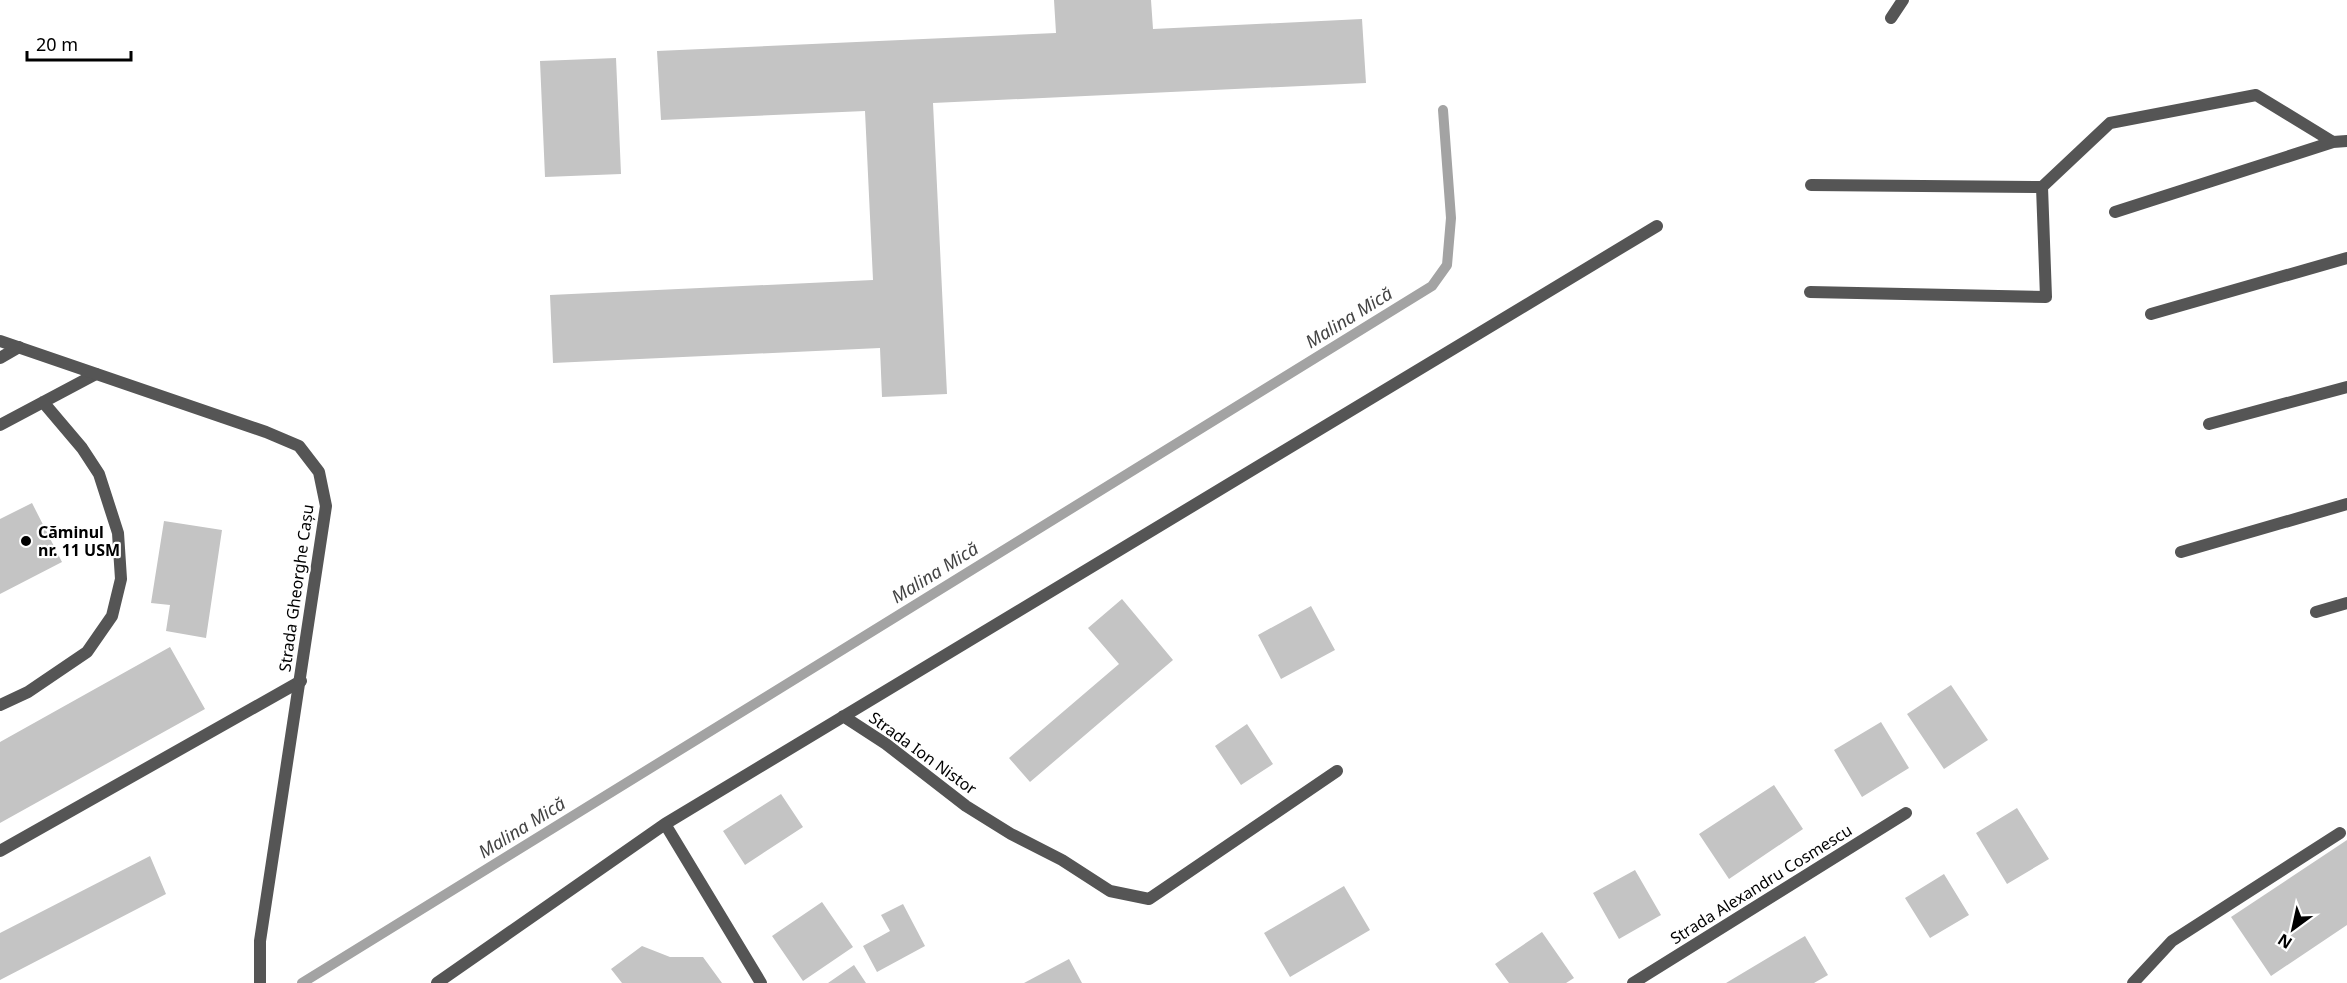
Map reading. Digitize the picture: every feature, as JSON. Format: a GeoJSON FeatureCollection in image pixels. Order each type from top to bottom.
{"type":"FeatureCollection","features":[{"type":"Feature","properties":{"kind":"street"},"geometry":{"type":"LineString","coordinates":[[1891,18],[1903,0]]}},
{"type":"Feature","properties":{"kind":"street"},"geometry":{"type":"LineString","coordinates":[[1811,185],[2042,187],[2110,123],[2256,95],[2333,142]]}},
{"type":"Feature","properties":{"kind":"street"},"geometry":{"type":"LineString","coordinates":[[2115,212],[2333,142],[2347,141]]}},
{"type":"Feature","properties":{"kind":"street"},"geometry":{"type":"LineString","coordinates":[[1810,292],[2046,297],[2042,187]]}},
{"type":"Feature","properties":{"kind":"street"},"geometry":{"type":"LineString","coordinates":[[843,716],[1657,226]]}},
{"type":"Feature","properties":{"kind":"street"},"geometry":{"type":"LineString","coordinates":[[2151,314],[2347,258]]}},
{"type":"Feature","properties":{"kind":"street","name":"Strada Gheorghe Cașu"},"geometry":{"type":"LineString","coordinates":[[0,341],[266,432],[299,446],[319,472],[326,506],[260,941],[260,983]]}},
{"type":"Feature","properties":{"kind":"street"},"geometry":{"type":"LineString","coordinates":[[0,358],[20,348]]}},
{"type":"Feature","properties":{"kind":"street"},"geometry":{"type":"LineString","coordinates":[[0,425],[96,374]]}},
{"type":"Feature","properties":{"kind":"street"},"geometry":{"type":"LineString","coordinates":[[2210,424],[2347,387]]}},
{"type":"Feature","properties":{"kind":"street"},"geometry":{"type":"LineString","coordinates":[[0,705],[28,692],[87,652],[112,616],[121,579],[118,533],[99,474],[43,402]]}},
{"type":"Feature","properties":{"kind":"street"},"geometry":{"type":"LineString","coordinates":[[2181,552],[2347,504]]}},
{"type":"Feature","properties":{"kind":"street"},"geometry":{"type":"LineString","coordinates":[[2316,612],[2347,603]]}},
{"type":"Feature","properties":{"kind":"street"},"geometry":{"type":"LineString","coordinates":[[0,851],[301,681]]}},
{"type":"Feature","properties":{"kind":"street","name":"Strada Ion Nistor"},"geometry":{"type":"LineString","coordinates":[[437,983],[665,824],[843,716],[886,744],[966,806],[1011,834],[1062,860],[1110,891],[1149,899],[1337,771]]}},
{"type":"Feature","properties":{"kind":"street","name":"Strada Alexandru Cosmescu"},"geometry":{"type":"LineString","coordinates":[[1633,983],[1906,813]]}},
{"type":"Feature","properties":{"kind":"street"},"geometry":{"type":"LineString","coordinates":[[665,824],[761,983]]}},
{"type":"Feature","properties":{"kind":"street"},"geometry":{"type":"LineString","coordinates":[[2133,983],[2172,941],[2340,833]]}},
{"type":"Feature","properties":{"kind":"building"},"geometry":{"type":"Polygon","coordinates":[[[1054,0],[1151,0],[1153,29],[1362,19],[1366,83],[933,103],[947,394],[882,397],[880,348],[553,363],[550,295],[873,280],[865,111],[661,120],[657,51],[1056,33],[1054,0]]]}},
{"type":"Feature","properties":{"kind":"building"},"geometry":{"type":"Polygon","coordinates":[[[616,58],[621,174],[545,177],[540,61],[616,58]]]}},
{"type":"Feature","properties":{"kind":"building","name":"Căminul nr. 11 USM"},"geometry":{"type":"Polygon","coordinates":[[[32,503],[62,562],[0,594],[0,519],[32,503]]]}},
{"type":"Feature","properties":{"kind":"building"},"geometry":{"type":"Polygon","coordinates":[[[164,521],[222,530],[206,638],[166,631],[170,605],[151,603],[164,521]]]}},
{"type":"Feature","properties":{"kind":"building"},"geometry":{"type":"Polygon","coordinates":[[[1122,599],[1173,660],[1030,782],[1009,758],[1119,664],[1088,628],[1122,599]]]}},
{"type":"Feature","properties":{"kind":"building"},"geometry":{"type":"Polygon","coordinates":[[[1311,606],[1335,650],[1281,679],[1258,635],[1311,606]]]}},
{"type":"Feature","properties":{"kind":"building"},"geometry":{"type":"Polygon","coordinates":[[[170,647],[205,709],[0,823],[0,742],[170,647]]]}},
{"type":"Feature","properties":{"kind":"building"},"geometry":{"type":"Polygon","coordinates":[[[1951,685],[1988,740],[1944,769],[1907,714],[1951,685]]]}},
{"type":"Feature","properties":{"kind":"building"},"geometry":{"type":"Polygon","coordinates":[[[1881,722],[1909,768],[1862,797],[1834,750],[1881,722]]]}},
{"type":"Feature","properties":{"kind":"building"},"geometry":{"type":"Polygon","coordinates":[[[1247,724],[1273,764],[1241,785],[1215,746],[1247,724]]]}},
{"type":"Feature","properties":{"kind":"building"},"geometry":{"type":"Polygon","coordinates":[[[1774,785],[1803,829],[1729,879],[1699,834],[1774,785]]]}},
{"type":"Feature","properties":{"kind":"building"},"geometry":{"type":"Polygon","coordinates":[[[781,794],[803,827],[745,865],[723,831],[781,794]]]}},
{"type":"Feature","properties":{"kind":"building"},"geometry":{"type":"Polygon","coordinates":[[[2017,808],[2049,859],[2007,884],[1976,833],[2017,808]]]}},
{"type":"Feature","properties":{"kind":"building"},"geometry":{"type":"Polygon","coordinates":[[[2347,840],[2347,925],[2271,976],[2231,917],[2347,840]]]}},
{"type":"Feature","properties":{"kind":"building"},"geometry":{"type":"Polygon","coordinates":[[[150,856],[166,894],[0,980],[0,933],[150,856]]]}},
{"type":"Feature","properties":{"kind":"building"},"geometry":{"type":"Polygon","coordinates":[[[1635,870],[1661,915],[1619,939],[1593,893],[1635,870]]]}},
{"type":"Feature","properties":{"kind":"building"},"geometry":{"type":"Polygon","coordinates":[[[1944,874],[1969,915],[1930,938],[1905,898],[1944,874]]]}},
{"type":"Feature","properties":{"kind":"building"},"geometry":{"type":"Polygon","coordinates":[[[1344,886],[1370,930],[1290,977],[1264,933],[1344,886]]]}},
{"type":"Feature","properties":{"kind":"building"},"geometry":{"type":"Polygon","coordinates":[[[822,902],[853,947],[803,981],[772,936],[822,902]]]}},
{"type":"Feature","properties":{"kind":"building"},"geometry":{"type":"Polygon","coordinates":[[[903,904],[925,946],[877,972],[863,946],[890,931],[881,915],[903,904]]]}},
{"type":"Feature","properties":{"kind":"building"},"geometry":{"type":"Polygon","coordinates":[[[1542,932],[1574,978],[1566,983],[1509,983],[1495,964],[1542,932]]]}},
{"type":"Feature","properties":{"kind":"building"},"geometry":{"type":"Polygon","coordinates":[[[1805,936],[1828,975],[1814,983],[1726,983],[1805,936]]]}},
{"type":"Feature","properties":{"kind":"building"},"geometry":{"type":"Polygon","coordinates":[[[642,946],[670,957],[703,957],[722,983],[622,983],[611,969],[642,946]]]}},
{"type":"Feature","properties":{"kind":"building"},"geometry":{"type":"Polygon","coordinates":[[[1069,959],[1082,983],[1024,983],[1069,959]]]}},
{"type":"Feature","properties":{"kind":"building"},"geometry":{"type":"Polygon","coordinates":[[[854,965],[866,983],[828,983],[854,965]]]}},
{"type":"Feature","properties":{"kind":"waterway","name":"Malina Mică"},"geometry":{"type":"LineString","coordinates":[[302,983],[1432,286],[1447,265],[1451,218],[1443,110]]}},
{"type":"Feature","properties":{"kind":"place","name":"Căminul nr. 11 USM"},"geometry":{"type":"Point","coordinates":[26,541]}}]}
